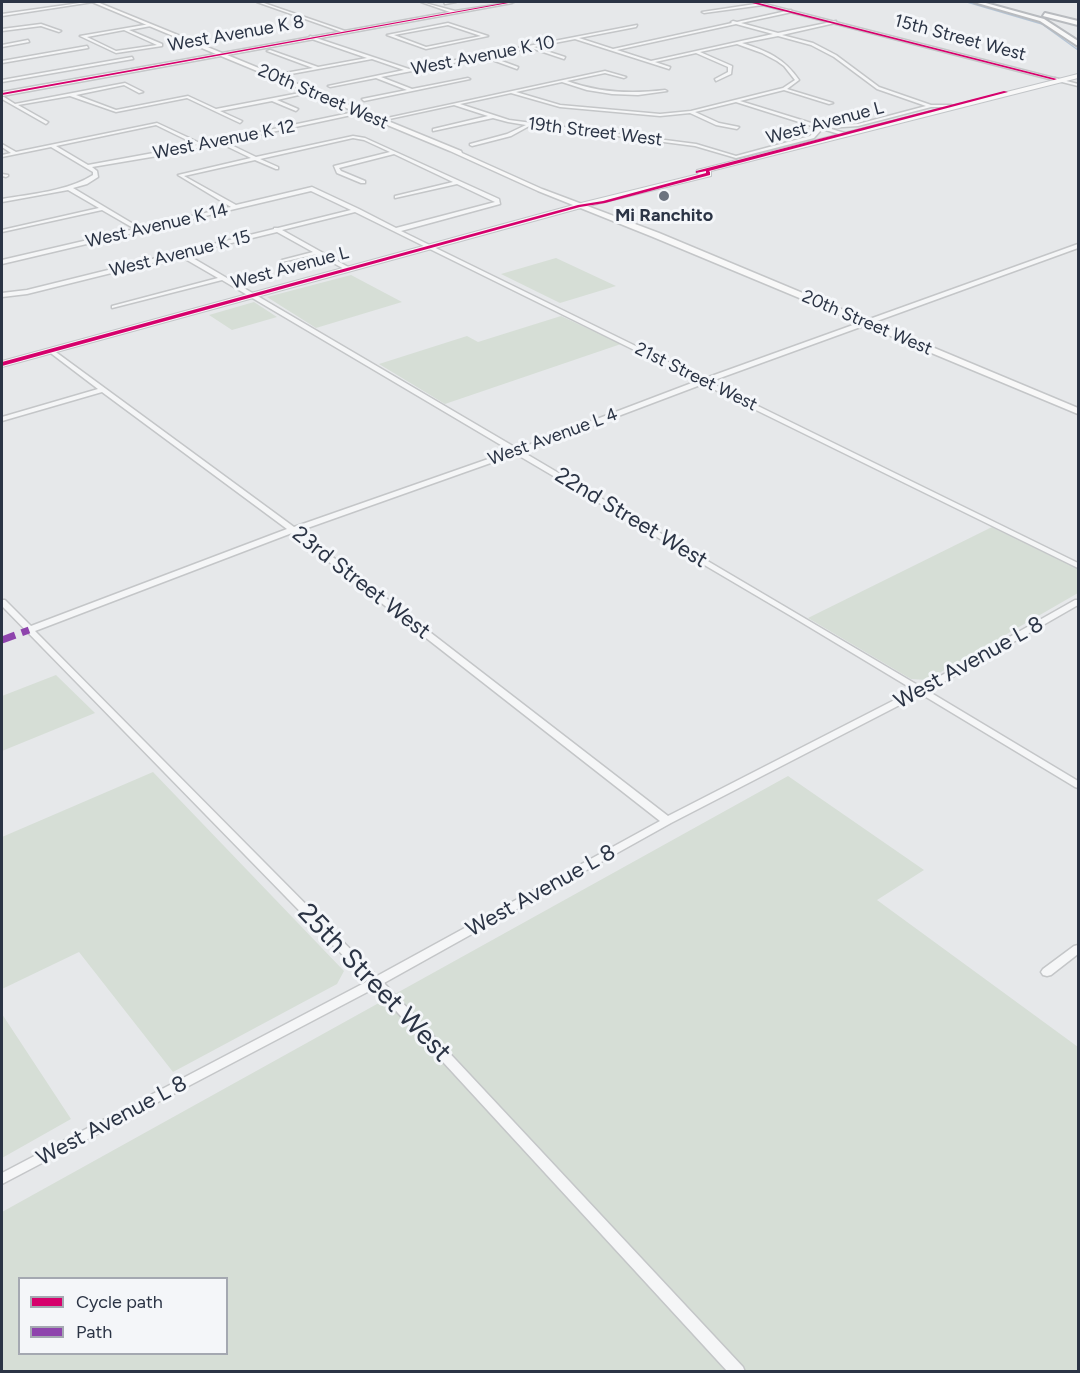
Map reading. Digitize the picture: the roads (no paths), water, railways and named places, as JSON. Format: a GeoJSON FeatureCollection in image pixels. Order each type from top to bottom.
{"type":"FeatureCollection","features":[{"type":"Feature","properties":{"kind":"highway"},"geometry":{"type":"LineString","coordinates":[[977,2],[1042,20],[1078,44]]}},
{"type":"Feature","properties":{"kind":"highway"},"geometry":{"type":"LineString","coordinates":[[986,2],[1078,23]]}},
{"type":"Feature","properties":{"kind":"highway"},"geometry":{"type":"LineString","coordinates":[[1071,12],[1037,6],[1078,16]]}},
{"type":"Feature","properties":{"kind":"main road","name":"20th Street West"},"geometry":{"type":"LineString","coordinates":[[92,2],[1078,411]]}},
{"type":"Feature","properties":{"kind":"main road"},"geometry":{"type":"LineString","coordinates":[[423,2],[454,12]]}},
{"type":"Feature","properties":{"kind":"main road","name":"West Avenue K 8"},"geometry":{"type":"LineString","coordinates":[[2,96],[219,53],[512,2]]}},
{"type":"Feature","properties":{"kind":"main road","name":"15th Street West"},"geometry":{"type":"LineString","coordinates":[[752,4],[762,4],[835,22],[1055,79]]}},
{"type":"Feature","properties":{"kind":"main road","name":"West Avenue L"},"geometry":{"type":"LineString","coordinates":[[2,364],[1078,73]]}},
{"type":"Feature","properties":{"kind":"street"},"geometry":{"type":"LineString","coordinates":[[50,8],[42,4],[58,2]]}},
{"type":"Feature","properties":{"kind":"street"},"geometry":{"type":"LineString","coordinates":[[2,15],[92,2]]}},
{"type":"Feature","properties":{"kind":"street"},"geometry":{"type":"LineString","coordinates":[[259,2],[343,32]]}},
{"type":"Feature","properties":{"kind":"street"},"geometry":{"type":"LineString","coordinates":[[445,3],[454,2]]}},
{"type":"Feature","properties":{"kind":"street"},"geometry":{"type":"LineString","coordinates":[[706,12],[752,4]]}},
{"type":"Feature","properties":{"kind":"street"},"geometry":{"type":"LineString","coordinates":[[614,50],[790,11]]}},
{"type":"Feature","properties":{"kind":"street"},"geometry":{"type":"LineString","coordinates":[[397,22],[419,29],[448,24],[486,36],[426,48],[389,35],[419,29]]}},
{"type":"Feature","properties":{"kind":"street"},"geometry":{"type":"LineString","coordinates":[[733,22],[824,50],[879,88],[931,106]]}},
{"type":"Feature","properties":{"kind":"street"},"geometry":{"type":"LineString","coordinates":[[651,62],[835,22]]}},
{"type":"Feature","properties":{"kind":"street"},"geometry":{"type":"LineString","coordinates":[[2,30],[41,25],[59,31]]}},
{"type":"Feature","properties":{"kind":"street"},"geometry":{"type":"LineString","coordinates":[[124,29],[161,45],[117,52],[82,36],[124,29],[150,25]]}},
{"type":"Feature","properties":{"kind":"street","name":"West Avenue K 10"},"geometry":{"type":"LineString","coordinates":[[330,86],[636,26]]}},
{"type":"Feature","properties":{"kind":"street"},"geometry":{"type":"LineString","coordinates":[[310,37],[409,70]]}},
{"type":"Feature","properties":{"kind":"street"},"geometry":{"type":"LineString","coordinates":[[575,38],[669,68]]}},
{"type":"Feature","properties":{"kind":"street"},"geometry":{"type":"LineString","coordinates":[[2,46],[28,41]]}},
{"type":"Feature","properties":{"kind":"street"},"geometry":{"type":"LineString","coordinates":[[511,92],[536,101],[594,111],[660,115],[691,112],[784,89],[797,80],[788,65],[765,52],[737,43]]}},
{"type":"Feature","properties":{"kind":"street"},"geometry":{"type":"LineString","coordinates":[[531,47],[564,58]]}},
{"type":"Feature","properties":{"kind":"street"},"geometry":{"type":"LineString","coordinates":[[2,62],[87,48]]}},
{"type":"Feature","properties":{"kind":"street"},"geometry":{"type":"LineString","coordinates":[[269,51],[318,68]]}},
{"type":"Feature","properties":{"kind":"street"},"geometry":{"type":"LineString","coordinates":[[695,52],[730,66],[730,73],[716,80]]}},
{"type":"Feature","properties":{"kind":"street"},"geometry":{"type":"LineString","coordinates":[[10,55],[18,59]]}},
{"type":"Feature","properties":{"kind":"street"},"geometry":{"type":"LineString","coordinates":[[484,56],[517,68]]}},
{"type":"Feature","properties":{"kind":"street"},"geometry":{"type":"LineString","coordinates":[[2,81],[132,58]]}},
{"type":"Feature","properties":{"kind":"street"},"geometry":{"type":"LineString","coordinates":[[275,76],[374,58]]}},
{"type":"Feature","properties":{"kind":"street"},"geometry":{"type":"LineString","coordinates":[[63,71],[79,80]]}},
{"type":"Feature","properties":{"kind":"street"},"geometry":{"type":"LineString","coordinates":[[380,120],[605,72],[624,77]]}},
{"type":"Feature","properties":{"kind":"street"},"geometry":{"type":"LineString","coordinates":[[377,77],[411,90]]}},
{"type":"Feature","properties":{"kind":"street"},"geometry":{"type":"LineString","coordinates":[[364,100],[468,78]]}},
{"type":"Feature","properties":{"kind":"street","name":"15th Street West"},"geometry":{"type":"LineString","coordinates":[[1055,79],[1078,86]]}},
{"type":"Feature","properties":{"kind":"street"},"geometry":{"type":"LineString","coordinates":[[562,81],[605,93],[631,95],[665,92]]}},
{"type":"Feature","properties":{"kind":"street"},"geometry":{"type":"LineString","coordinates":[[14,105],[125,84],[141,92]]}},
{"type":"Feature","properties":{"kind":"street"},"geometry":{"type":"LineString","coordinates":[[784,89],[831,103]]}},
{"type":"Feature","properties":{"kind":"street"},"geometry":{"type":"LineString","coordinates":[[217,110],[310,92]]}},
{"type":"Feature","properties":{"kind":"street"},"geometry":{"type":"LineString","coordinates":[[70,94],[116,111],[188,97],[240,122]]}},
{"type":"Feature","properties":{"kind":"street"},"geometry":{"type":"LineString","coordinates":[[2,96],[46,123]]}},
{"type":"Feature","properties":{"kind":"street"},"geometry":{"type":"LineString","coordinates":[[272,99],[296,110]]}},
{"type":"Feature","properties":{"kind":"street"},"geometry":{"type":"LineString","coordinates":[[736,101],[846,135]]}},
{"type":"Feature","properties":{"kind":"street","name":"19th Street West"},"geometry":{"type":"LineString","coordinates":[[454,104],[492,117],[529,125],[677,142],[736,157]]}},
{"type":"Feature","properties":{"kind":"street","name":"West Avenue L"},"geometry":{"type":"LineString","coordinates":[[736,157],[812,137],[821,127],[858,125],[931,106],[951,106]]}},
{"type":"Feature","properties":{"kind":"street","name":"West Avenue K 12"},"geometry":{"type":"LineString","coordinates":[[90,166],[202,146],[359,112]]}},
{"type":"Feature","properties":{"kind":"street"},"geometry":{"type":"LineString","coordinates":[[691,112],[718,124],[737,128]]}},
{"type":"Feature","properties":{"kind":"street"},"geometry":{"type":"LineString","coordinates":[[435,130],[492,117]]}},
{"type":"Feature","properties":{"kind":"street"},"geometry":{"type":"LineString","coordinates":[[2,156],[157,124],[202,146]]}},
{"type":"Feature","properties":{"kind":"street"},"geometry":{"type":"LineString","coordinates":[[472,145],[509,135],[529,125]]}},
{"type":"Feature","properties":{"kind":"street"},"geometry":{"type":"LineString","coordinates":[[235,207],[180,175],[353,137],[365,140],[458,182],[497,200],[498,203],[397,230]]}},
{"type":"Feature","properties":{"kind":"street"},"geometry":{"type":"LineString","coordinates":[[221,142],[276,168]]}},
{"type":"Feature","properties":{"kind":"street"},"geometry":{"type":"LineString","coordinates":[[2,145],[15,153]]}},
{"type":"Feature","properties":{"kind":"street"},"geometry":{"type":"LineString","coordinates":[[2,201],[69,188],[96,176],[90,166],[52,146]]}},
{"type":"Feature","properties":{"kind":"street"},"geometry":{"type":"LineString","coordinates":[[363,182],[339,172],[336,167],[394,153]]}},
{"type":"Feature","properties":{"kind":"street"},"geometry":{"type":"LineString","coordinates":[[397,197],[458,182]]}},
{"type":"Feature","properties":{"kind":"street"},"geometry":{"type":"LineString","coordinates":[[69,188],[140,230]]}},
{"type":"Feature","properties":{"kind":"street","name":"West Avenue K 14"},"geometry":{"type":"LineString","coordinates":[[2,262],[312,189]]}},
{"type":"Feature","properties":{"kind":"street","name":"21st Street West"},"geometry":{"type":"LineString","coordinates":[[312,189],[1078,566]]}},
{"type":"Feature","properties":{"kind":"street"},"geometry":{"type":"LineString","coordinates":[[2,231],[104,208]]}},
{"type":"Feature","properties":{"kind":"street","name":"West Avenue K 15"},"geometry":{"type":"LineString","coordinates":[[2,295],[27,292],[357,210]]}},
{"type":"Feature","properties":{"kind":"street"},"geometry":{"type":"LineString","coordinates":[[276,229],[348,269]]}},
{"type":"Feature","properties":{"kind":"street","name":"West Avenue L 4"},"geometry":{"type":"LineString","coordinates":[[29,630],[293,530],[518,451],[865,322],[1078,246]]}},
{"type":"Feature","properties":{"kind":"street"},"geometry":{"type":"LineString","coordinates":[[284,261],[318,252]]}},
{"type":"Feature","properties":{"kind":"street","name":"22nd Street West"},"geometry":{"type":"LineString","coordinates":[[181,254],[922,690],[1078,785]]}},
{"type":"Feature","properties":{"kind":"street"},"geometry":{"type":"LineString","coordinates":[[114,307],[220,279]]}},
{"type":"Feature","properties":{"kind":"street","name":"23rd Street West"},"geometry":{"type":"LineString","coordinates":[[51,351],[293,530],[668,821]]}},
{"type":"Feature","properties":{"kind":"street"},"geometry":{"type":"LineString","coordinates":[[2,419],[104,389]]}},
{"type":"Feature","properties":{"kind":"street","name":"25th Street West"},"geometry":{"type":"LineString","coordinates":[[2,602],[376,982],[738,1371]]}},
{"type":"Feature","properties":{"kind":"street","name":"West Avenue L 8"},"geometry":{"type":"LineString","coordinates":[[2,1179],[376,982],[668,821],[922,690],[1078,602]]}},
{"type":"Feature","properties":{"kind":"street"},"geometry":{"type":"LineString","coordinates":[[1047,972],[1078,949]]}},
{"type":"Feature","properties":{"kind":"waterway"},"geometry":{"type":"LineString","coordinates":[[967,2],[1042,24],[1078,50]]}},
{"type":"Feature","properties":{"kind":"place","name":"Mi Ranchito"},"geometry":{"type":"Point","coordinates":[664,196]}}]}
